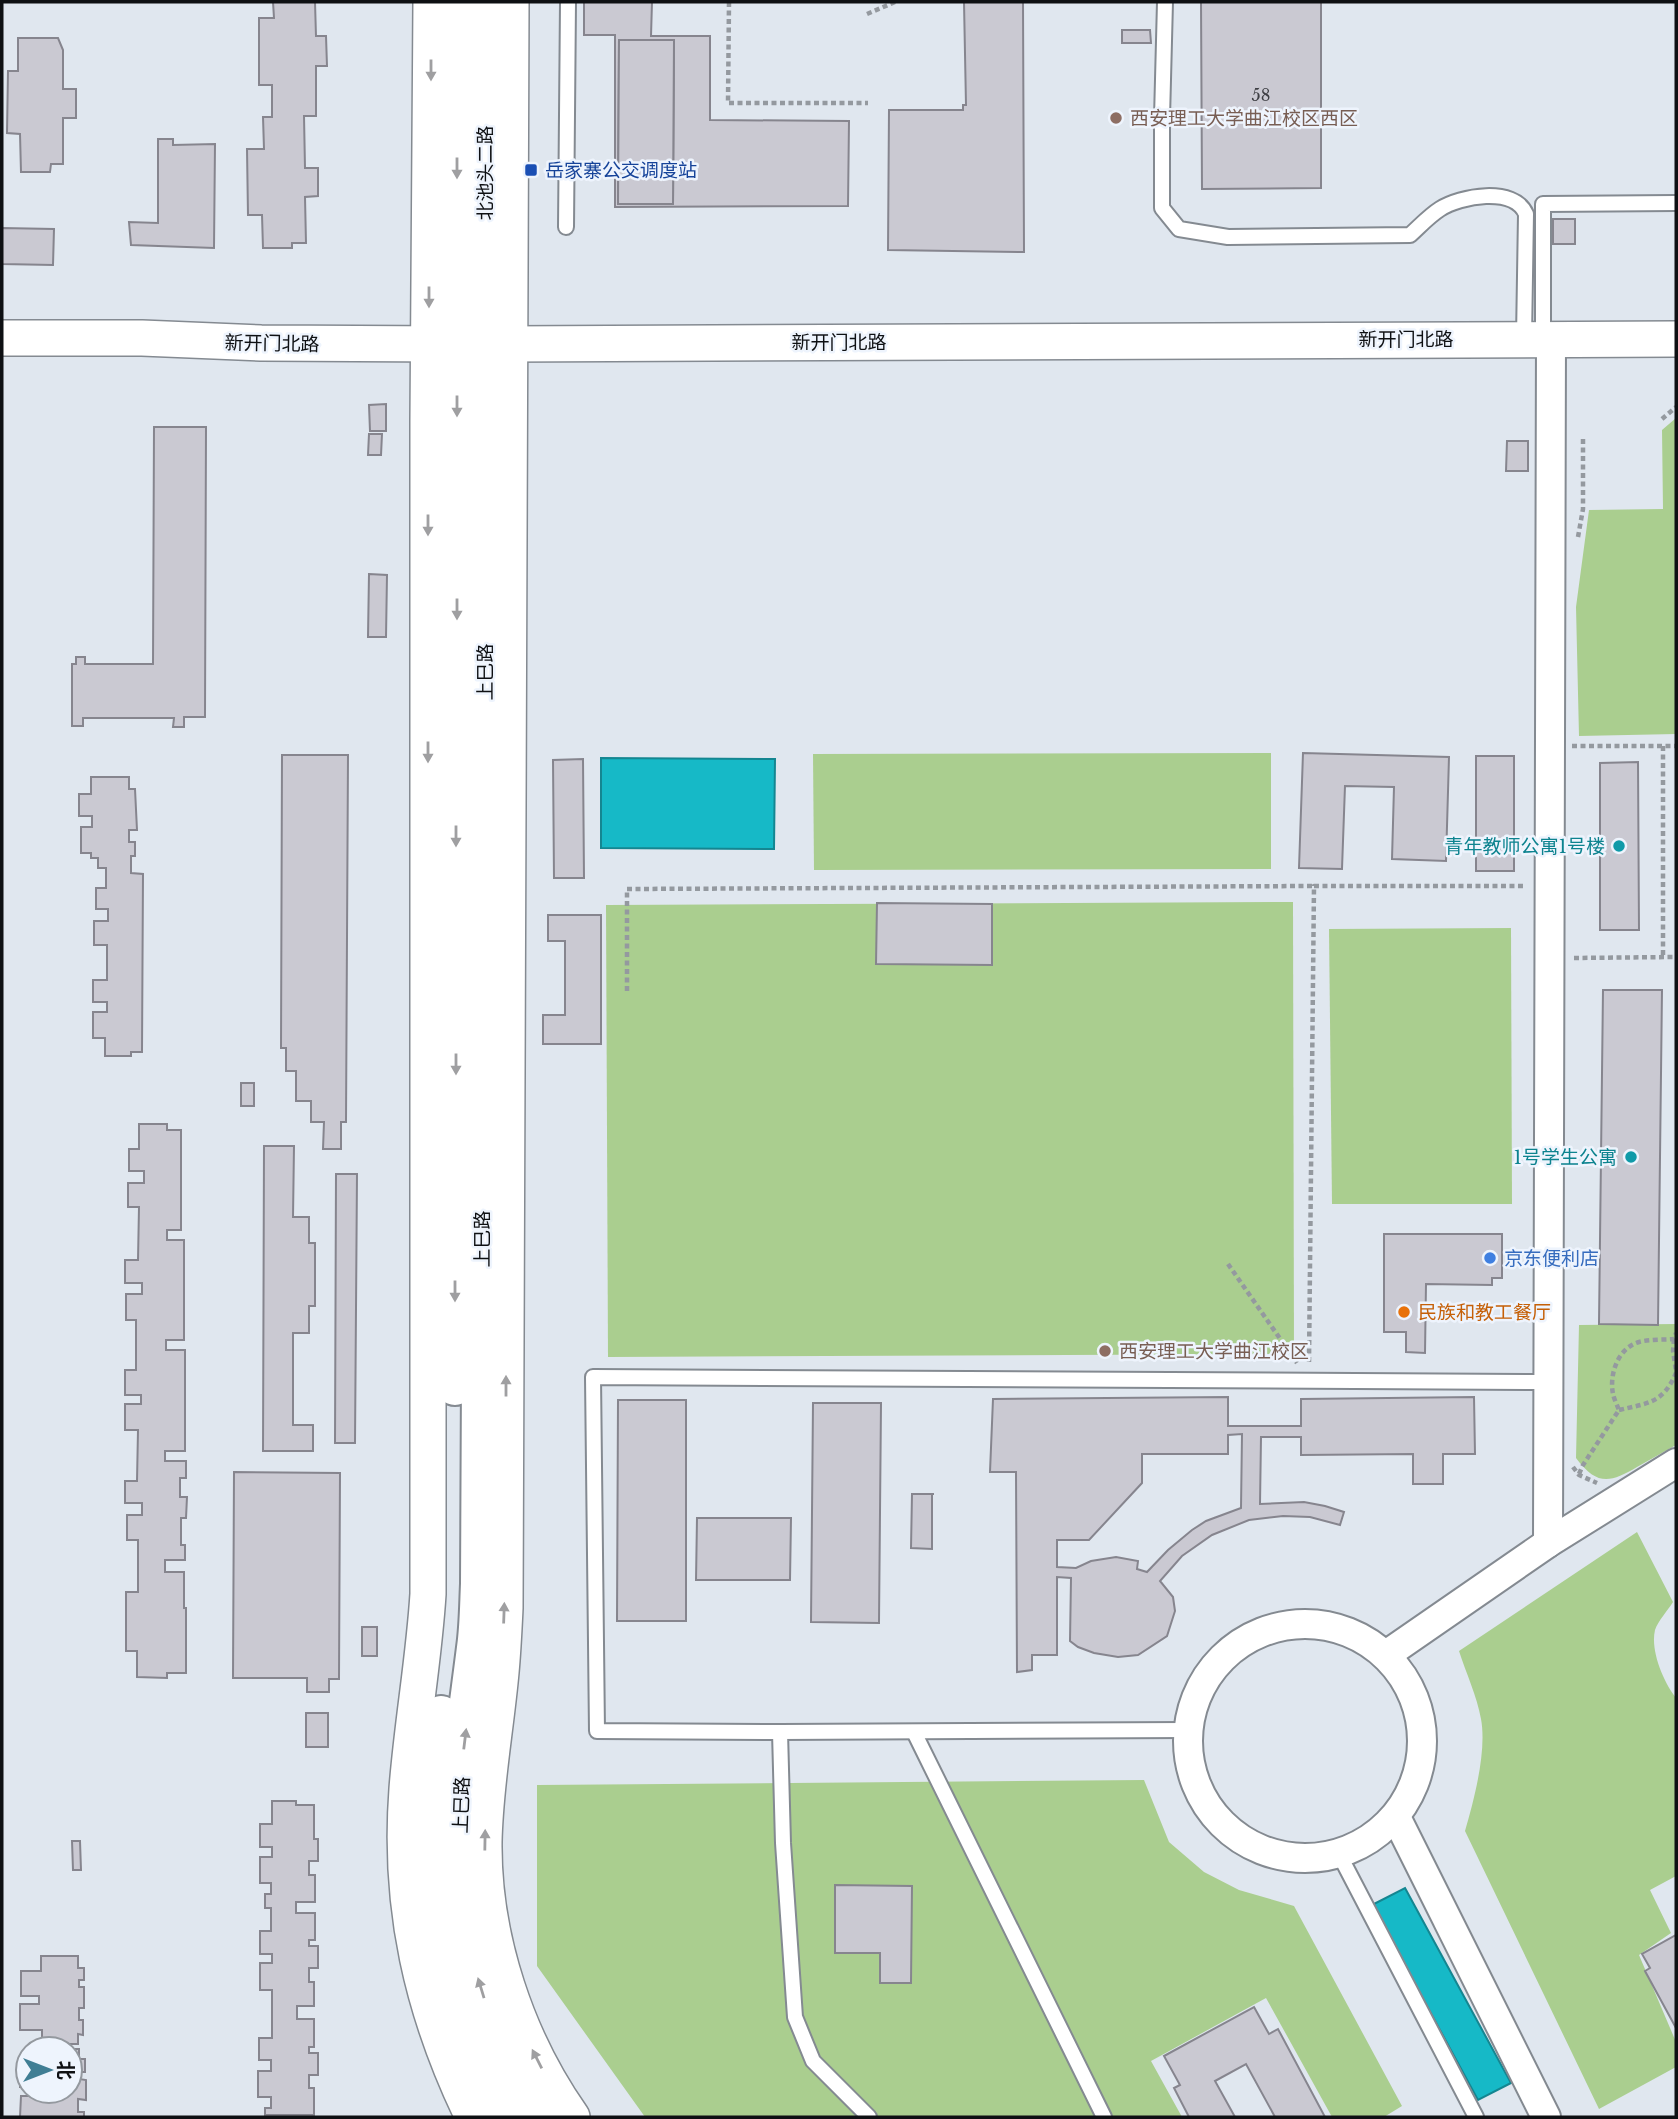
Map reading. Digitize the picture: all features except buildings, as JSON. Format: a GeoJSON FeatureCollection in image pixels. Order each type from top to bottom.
{"type":"FeatureCollection","features":[{"type":"Feature","properties":{"kind":"main road","name":"北池头二路"},"geometry":{"type":"LineString","coordinates":[[458,2],[471,344]]}},
{"type":"Feature","properties":{"kind":"main road","name":"北池头二路"},"geometry":{"type":"LineString","coordinates":[[471,344],[485,2]]}},
{"type":"Feature","properties":{"kind":"main road","name":"上巳路"},"geometry":{"type":"LineString","coordinates":[[471,344],[453,1623],[433,1779],[432,1881],[447,1973],[460,2017],[476,2058],[507,2117]]}},
{"type":"Feature","properties":{"kind":"main road","name":"上巳路"},"geometry":{"type":"LineString","coordinates":[[471,344],[480,1584],[477,1645],[459,1799],[460,1849],[464,1906],[479,1984],[507,2060],[524,2096],[538,2117]]}},
{"type":"Feature","properties":{"kind":"street"},"geometry":{"type":"LineString","coordinates":[[431,2],[471,344],[505,1608],[502,1670],[488,1779],[484,1843],[489,1904],[498,1955],[514,2007],[537,2060],[572,2117]]}},
{"type":"Feature","properties":{"kind":"street"},"geometry":{"type":"LineString","coordinates":[[473,2117],[435,2029],[421,1980],[412,1935],[405,1873],[407,1788],[423,1664],[428,1594],[471,344],[511,2]]}},
{"type":"Feature","properties":{"kind":"street","name":"新开门北路"},"geometry":{"type":"LineString","coordinates":[[2,338],[142,338],[261,344],[1676,339]]}},
{"type":"Feature","properties":{"kind":"street"},"geometry":{"type":"LineString","coordinates":[[1539,338],[1549,886],[1548,1544]]}},
{"type":"Feature","properties":{"kind":"street"},"geometry":{"type":"LineString","coordinates":[[1386,1655],[1548,1544],[1676,1463]]}},
{"type":"Feature","properties":{"kind":"street"},"geometry":{"type":"LineString","coordinates":[[1319,1623],[1355,1634],[1386,1655],[1408,1683],[1420,1716],[1422,1752],[1414,1786],[1395,1817],[1370,1840],[1339,1854],[1307,1860],[1274,1856],[1244,1843],[1218,1822],[1199,1794],[1189,1763],[1188,1730],[1197,1694],[1217,1662],[1246,1638],[1281,1625],[1319,1623]]}},
{"type":"Feature","properties":{"kind":"street"},"geometry":{"type":"LineString","coordinates":[[1395,1817],[1546,2117]]}},
{"type":"Feature","properties":{"kind":"lane"},"geometry":{"type":"LineString","coordinates":[[566,227],[568,2]]}},
{"type":"Feature","properties":{"kind":"lane"},"geometry":{"type":"LineString","coordinates":[[1165,2],[1162,208],[1179,229],[1228,237],[1410,235],[1438,210],[1454,202],[1481,196],[1513,202],[1522,207],[1526,215],[1539,338]]}},
{"type":"Feature","properties":{"kind":"lane"},"geometry":{"type":"LineString","coordinates":[[1539,338],[1543,204],[1676,203]]}},
{"type":"Feature","properties":{"kind":"lane"},"geometry":{"type":"LineString","coordinates":[[1188,1730],[597,1731],[593,1377],[1547,1382]]}},
{"type":"Feature","properties":{"kind":"lane"},"geometry":{"type":"LineString","coordinates":[[780,1732],[783,1843],[795,2017],[813,2061],[869,2117]]}},
{"type":"Feature","properties":{"kind":"lane"},"geometry":{"type":"LineString","coordinates":[[914,1732],[1104,2117]]}},
{"type":"Feature","properties":{"kind":"lane"},"geometry":{"type":"LineString","coordinates":[[1339,1854],[1476,2117]]}},
{"type":"Feature","properties":{"kind":"path"},"geometry":{"type":"LineString","coordinates":[[729,2],[729,103],[868,103]]}},
{"type":"Feature","properties":{"kind":"path"},"geometry":{"type":"LineString","coordinates":[[867,14],[895,2]]}},
{"type":"Feature","properties":{"kind":"path"},"geometry":{"type":"LineString","coordinates":[[1662,419],[1676,407]]}},
{"type":"Feature","properties":{"kind":"path"},"geometry":{"type":"LineString","coordinates":[[1583,485],[1589,478]]}},
{"type":"Feature","properties":{"kind":"path"},"geometry":{"type":"LineString","coordinates":[[1569,746],[1676,746]]}},
{"type":"Feature","properties":{"kind":"path"},"geometry":{"type":"LineString","coordinates":[[1663,746],[1663,957]]}},
{"type":"Feature","properties":{"kind":"path"},"geometry":{"type":"LineString","coordinates":[[1309,1381],[1314,886]]}},
{"type":"Feature","properties":{"kind":"path"},"geometry":{"type":"LineString","coordinates":[[627,991],[627,889],[1549,886]]}},
{"type":"Feature","properties":{"kind":"path"},"geometry":{"type":"LineString","coordinates":[[1549,958],[1676,957]]}},
{"type":"Feature","properties":{"kind":"path"},"geometry":{"type":"LineString","coordinates":[[1228,1264],[1309,1381]]}},
{"type":"Feature","properties":{"kind":"path"},"geometry":{"type":"LineString","coordinates":[[1579,1475],[1619,1410],[1658,1399],[1669,1389],[1676,1372],[1673,1351],[1675,1336],[1640,1342],[1622,1354],[1615,1364],[1612,1380],[1619,1410]]}},
{"type":"Feature","properties":{"kind":"green space"},"geometry":{"type":"Polygon","coordinates":[[[1676,418],[1676,734],[1579,736],[1576,607],[1589,510],[1663,509],[1662,430],[1676,418]]]}},
{"type":"Feature","properties":{"kind":"green space"},"geometry":{"type":"Polygon","coordinates":[[[1271,753],[1271,869],[814,870],[813,754],[1271,753]]]}},
{"type":"Feature","properties":{"kind":"green space"},"geometry":{"type":"Polygon","coordinates":[[[1293,902],[1294,1354],[608,1357],[606,905],[1293,902]]]}},
{"type":"Feature","properties":{"kind":"green space"},"geometry":{"type":"Polygon","coordinates":[[[1511,928],[1512,1204],[1332,1204],[1329,929],[1511,928]]]}},
{"type":"Feature","properties":{"kind":"green space"},"geometry":{"type":"Polygon","coordinates":[[[1676,1324],[1676,1445],[1619,1476],[1611,1479],[1597,1477],[1576,1458],[1579,1325],[1676,1324]]]}},
{"type":"Feature","properties":{"kind":"green space"},"geometry":{"type":"Polygon","coordinates":[[[1637,1532],[1673,1602],[1656,1627],[1654,1647],[1659,1666],[1676,1698],[1676,1876],[1650,1890],[1671,1933],[1639,1955],[1676,2042],[1676,2067],[1599,2109],[1465,1831],[1479,1775],[1482,1732],[1477,1702],[1459,1651],[1637,1532]]]}},
{"type":"Feature","properties":{"kind":"green space"},"geometry":{"type":"Polygon","coordinates":[[[1144,1780],[1169,1842],[1204,1872],[1239,1890],[1294,1906],[1402,2106],[1384,2117],[1332,2117],[1266,1998],[1151,2061],[1182,2117],[645,2117],[537,1966],[537,1785],[1144,1780]]]}},
{"type":"Feature","properties":{"kind":"water"},"geometry":{"type":"Polygon","coordinates":[[[601,758],[775,759],[774,849],[601,848],[601,758]]]}},
{"type":"Feature","properties":{"kind":"water"},"geometry":{"type":"Polygon","coordinates":[[[1405,1888],[1511,2083],[1478,2100],[1372,1905],[1405,1888]]]}},
{"type":"Feature","properties":{"kind":"place","name":"西安理工大学曲江校区西区"},"geometry":{"type":"Point","coordinates":[1116,118]}},
{"type":"Feature","properties":{"kind":"place","name":"岳家寨公交调度站"},"geometry":{"type":"Point","coordinates":[531,170]}},
{"type":"Feature","properties":{"kind":"place","name":"青年教师公寓1号楼"},"geometry":{"type":"Point","coordinates":[1619,846]}},
{"type":"Feature","properties":{"kind":"place","name":"1号学生公寓"},"geometry":{"type":"Point","coordinates":[1631,1157]}},
{"type":"Feature","properties":{"kind":"place","name":"京东便利店"},"geometry":{"type":"Point","coordinates":[1490,1258]}},
{"type":"Feature","properties":{"kind":"place","name":"民族和教工餐厅"},"geometry":{"type":"Point","coordinates":[1404,1312]}},
{"type":"Feature","properties":{"kind":"place","name":"西安理工大学曲江校区"},"geometry":{"type":"Point","coordinates":[1105,1351]}}]}
